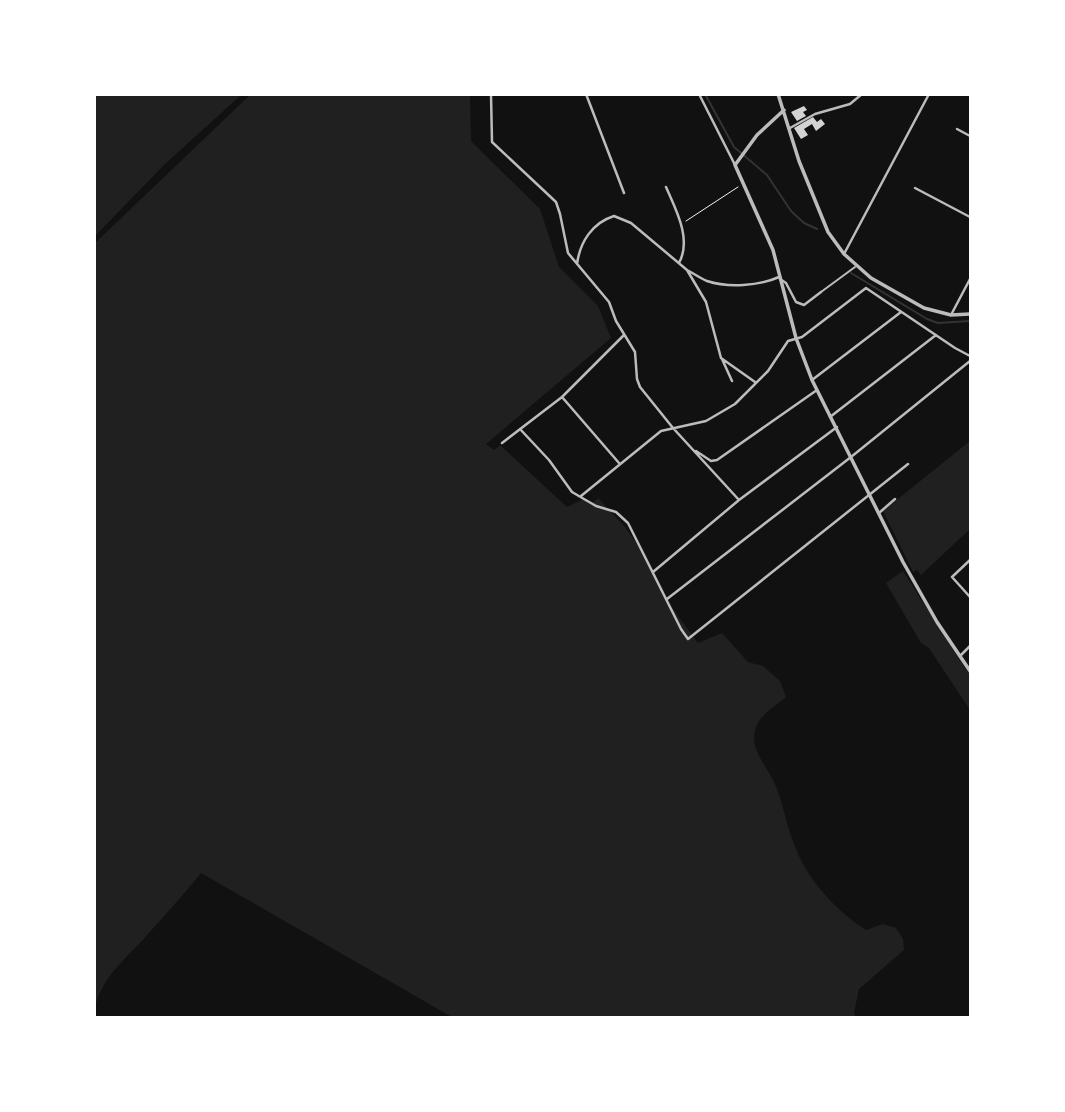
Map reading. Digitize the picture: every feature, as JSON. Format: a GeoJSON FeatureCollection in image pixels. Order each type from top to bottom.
{"type":"FeatureCollection","features":[{"type":"Feature","properties":{"kind":"street"},"geometry":{"type":"LineString","coordinates":[[491,94],[492,142],[554,200],[561,214],[568,253],[608,300],[615,321],[636,356],[636,377],[640,387],[673,428],[739,500]]}},
{"type":"Feature","properties":{"kind":"street"},"geometry":{"type":"LineString","coordinates":[[586,94],[624,192]]}},
{"type":"Feature","properties":{"kind":"street"},"geometry":{"type":"LineString","coordinates":[[699,94],[764,228],[796,338],[812,380],[899,554],[937,622],[971,671]]}},
{"type":"Feature","properties":{"kind":"street"},"geometry":{"type":"LineString","coordinates":[[778,94],[799,160],[828,232],[844,254],[871,278],[924,308],[951,315],[971,314]]}},
{"type":"Feature","properties":{"kind":"street"},"geometry":{"type":"LineString","coordinates":[[790,128],[816,114],[850,104],[862,94]]}},
{"type":"Feature","properties":{"kind":"street"},"geometry":{"type":"LineString","coordinates":[[844,254],[929,94]]}},
{"type":"Feature","properties":{"kind":"street"},"geometry":{"type":"LineString","coordinates":[[735,165],[757,135],[784,110]]}},
{"type":"Feature","properties":{"kind":"street"},"geometry":{"type":"LineString","coordinates":[[957,129],[971,136]]}},
{"type":"Feature","properties":{"kind":"street"},"geometry":{"type":"LineString","coordinates":[[666,187],[681,223],[683,256],[679,263]]}},
{"type":"Feature","properties":{"kind":"street"},"geometry":{"type":"LineString","coordinates":[[915,188],[971,217]]}},
{"type":"Feature","properties":{"kind":"street"},"geometry":{"type":"LineString","coordinates":[[577,264],[583,239],[606,218],[614,216],[631,223],[687,270],[707,281],[736,284],[759,283],[780,278]]}},
{"type":"Feature","properties":{"kind":"street"},"geometry":{"type":"LineString","coordinates":[[780,278],[786,283],[796,302],[804,305],[856,266]]}},
{"type":"Feature","properties":{"kind":"street"},"geometry":{"type":"LineString","coordinates":[[687,270],[706,302],[721,358],[732,381]]}},
{"type":"Feature","properties":{"kind":"street"},"geometry":{"type":"LineString","coordinates":[[951,315],[971,279]]}},
{"type":"Feature","properties":{"kind":"street"},"geometry":{"type":"LineString","coordinates":[[580,498],[660,432],[706,421],[735,404],[756,383],[788,341],[802,337],[866,288],[971,359],[851,457],[667,599]]}},
{"type":"Feature","properties":{"kind":"street"},"geometry":{"type":"LineString","coordinates":[[812,380],[901,312]]}},
{"type":"Feature","properties":{"kind":"street"},"geometry":{"type":"LineString","coordinates":[[502,443],[562,397],[624,335]]}},
{"type":"Feature","properties":{"kind":"street"},"geometry":{"type":"LineString","coordinates":[[831,416],[936,335]]}},
{"type":"Feature","properties":{"kind":"street"},"geometry":{"type":"LineString","coordinates":[[721,358],[756,383]]}},
{"type":"Feature","properties":{"kind":"street"},"geometry":{"type":"LineString","coordinates":[[693,450],[711,461],[718,460],[817,390]]}},
{"type":"Feature","properties":{"kind":"street"},"geometry":{"type":"LineString","coordinates":[[562,397],[620,463]]}},
{"type":"Feature","properties":{"kind":"street"},"geometry":{"type":"LineString","coordinates":[[653,572],[739,500],[837,428]]}},
{"type":"Feature","properties":{"kind":"street"},"geometry":{"type":"LineString","coordinates":[[520,429],[549,460],[572,492],[580,498],[616,512],[628,523],[688,639],[908,464]]}},
{"type":"Feature","properties":{"kind":"street"},"geometry":{"type":"LineString","coordinates":[[879,513],[895,499]]}},
{"type":"Feature","properties":{"kind":"street"},"geometry":{"type":"LineString","coordinates":[[971,560],[952,577],[971,597]]}},
{"type":"Feature","properties":{"kind":"street"},"geometry":{"type":"LineString","coordinates":[[960,656],[971,646]]}},
{"type":"Feature","properties":{"kind":"path"},"geometry":{"type":"LineString","coordinates":[[681,223],[743,185]]}},
{"type":"Feature","properties":{"kind":"shaded area"},"geometry":{"type":"Polygon","coordinates":[[[95,94],[241,95],[164,165],[95,236],[95,94]]]}},
{"type":"Feature","properties":{"kind":"shaded area"},"geometry":{"type":"Polygon","coordinates":[[[250,95],[470,96],[471,141],[540,209],[559,267],[598,306],[611,338],[486,444],[494,450],[500,445],[567,507],[584,499],[591,505],[598,498],[625,527],[670,605],[698,643],[722,633],[748,662],[763,666],[780,681],[786,697],[761,719],[754,738],[759,755],[777,790],[799,857],[823,892],[854,922],[866,930],[883,924],[896,928],[903,939],[904,950],[859,989],[854,1013],[856,1017],[452,1017],[201,873],[110,976],[95,1007],[95,243],[250,95]]]}},
{"type":"Feature","properties":{"kind":"shaded area"},"geometry":{"type":"Polygon","coordinates":[[[970,441],[970,529],[921,575],[917,570],[913,572],[883,511],[970,441]]]}},
{"type":"Feature","properties":{"kind":"shaded area"},"geometry":{"type":"Polygon","coordinates":[[[903,571],[967,671],[970,669],[970,710],[929,648],[921,643],[886,583],[903,571]]]}},
{"type":"Feature","properties":{"kind":"building"},"geometry":{"type":"Polygon","coordinates":[[[804,106],[807,110],[803,112],[806,116],[797,121],[791,112],[804,106]]]}},
{"type":"Feature","properties":{"kind":"building"},"geometry":{"type":"Polygon","coordinates":[[[813,117],[817,122],[821,119],[825,124],[816,131],[812,124],[804,129],[808,135],[801,139],[794,128],[813,117]]]}},
{"type":"Feature","properties":{"kind":"waterway"},"geometry":{"type":"LineString","coordinates":[[705,94],[734,147],[767,175],[791,211],[804,223],[817,229]]}},
{"type":"Feature","properties":{"kind":"waterway"},"geometry":{"type":"LineString","coordinates":[[851,273],[927,319],[938,323],[970,321]]}}]}
